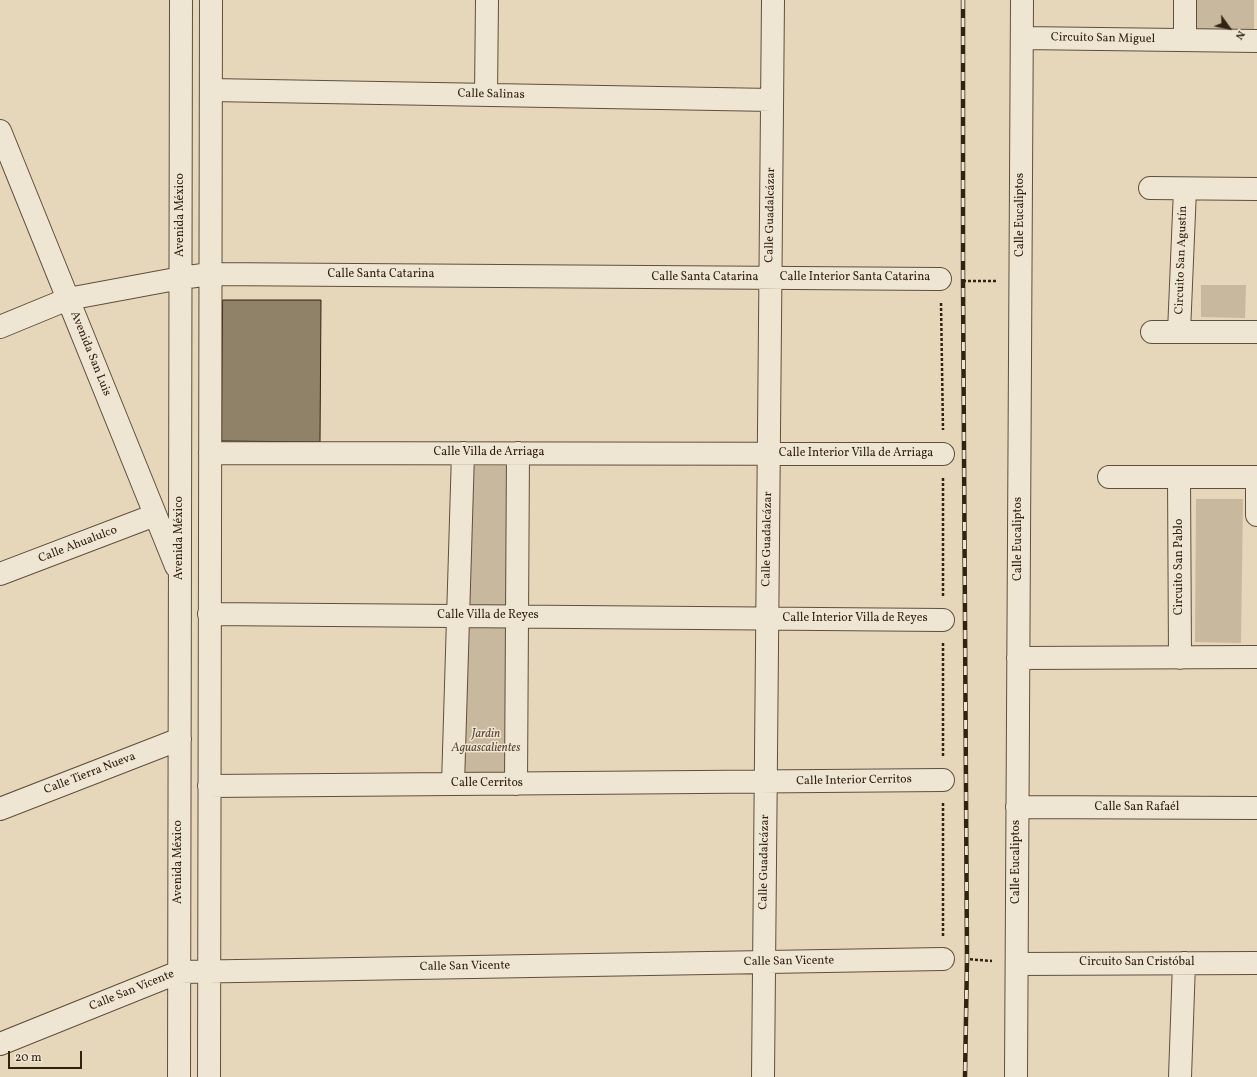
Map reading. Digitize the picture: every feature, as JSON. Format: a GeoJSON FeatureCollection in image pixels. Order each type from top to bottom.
{"type":"FeatureCollection","features":[{"type":"Feature","properties":{"kind":"street","name":"Avenida México"},"geometry":{"type":"LineString","coordinates":[[179,1077],[181,0]]}},
{"type":"Feature","properties":{"kind":"street"},"geometry":{"type":"LineString","coordinates":[[209,1077],[211,0]]}},
{"type":"Feature","properties":{"kind":"street"},"geometry":{"type":"LineString","coordinates":[[486,95],[487,0]]}},
{"type":"Feature","properties":{"kind":"street","name":"Calle Guadalcázar"},"geometry":{"type":"LineString","coordinates":[[763,1077],[773,0]]}},
{"type":"Feature","properties":{"kind":"street","name":"Calle Eucaliptos"},"geometry":{"type":"LineString","coordinates":[[1016,1077],[1022,0]]}},
{"type":"Feature","properties":{"kind":"street"},"geometry":{"type":"LineString","coordinates":[[1185,0],[1185,40]]}},
{"type":"Feature","properties":{"kind":"street","name":"Circuito San Miguel"},"geometry":{"type":"LineString","coordinates":[[1022,38],[1257,41]]}},
{"type":"Feature","properties":{"kind":"street","name":"Calle Salinas"},"geometry":{"type":"LineString","coordinates":[[211,90],[772,100]]}},
{"type":"Feature","properties":{"kind":"street","name":"Avenida San Luis"},"geometry":{"type":"LineString","coordinates":[[0,132],[180,576]]}},
{"type":"Feature","properties":{"kind":"street","name":"Circuito San Agustín"},"geometry":{"type":"LineString","coordinates":[[1150,188],[1257,189]]}},
{"type":"Feature","properties":{"kind":"street","name":"Circuito San Agustín"},"geometry":{"type":"LineString","coordinates":[[1179,332],[1185,189]]}},
{"type":"Feature","properties":{"kind":"street","name":"Calle Santa Catarina"},"geometry":{"type":"LineString","coordinates":[[0,327],[68,299],[210,274],[771,278]]}},
{"type":"Feature","properties":{"kind":"street","name":"Calle Interior Santa Catarina"},"geometry":{"type":"LineString","coordinates":[[771,278],[940,279]]}},
{"type":"Feature","properties":{"kind":"street","name":"Circuito San Agustín"},"geometry":{"type":"LineString","coordinates":[[1152,332],[1257,332]]}},
{"type":"Feature","properties":{"kind":"street","name":"Calle Villa de Arriaga"},"geometry":{"type":"LineString","coordinates":[[210,453],[769,454]]}},
{"type":"Feature","properties":{"kind":"street"},"geometry":{"type":"LineString","coordinates":[[453,784],[463,453]]}},
{"type":"Feature","properties":{"kind":"street"},"geometry":{"type":"LineString","coordinates":[[516,784],[518,453]]}},
{"type":"Feature","properties":{"kind":"street","name":"Calle Interior Villa de Arriaga"},"geometry":{"type":"LineString","coordinates":[[769,454],[944,454]]}},
{"type":"Feature","properties":{"kind":"street"},"geometry":{"type":"LineString","coordinates":[[1110,476],[1257,477],[1257,515]]}},
{"type":"Feature","properties":{"kind":"street","name":"Circuito San Pablo"},"geometry":{"type":"LineString","coordinates":[[1179,477],[1180,658]]}},
{"type":"Feature","properties":{"kind":"street","name":"Calle Ahualulco"},"geometry":{"type":"LineString","coordinates":[[0,574],[155,515]]}},
{"type":"Feature","properties":{"kind":"street","name":"Calle Villa de Reyes"},"geometry":{"type":"LineString","coordinates":[[210,614],[767,619]]}},
{"type":"Feature","properties":{"kind":"street","name":"Calle Interior Villa de Reyes"},"geometry":{"type":"LineString","coordinates":[[767,619],[943,620]]}},
{"type":"Feature","properties":{"kind":"street"},"geometry":{"type":"LineString","coordinates":[[1018,658],[1257,657]]}},
{"type":"Feature","properties":{"kind":"street","name":"Calle Tierra Nueva"},"geometry":{"type":"LineString","coordinates":[[0,809],[180,739]]}},
{"type":"Feature","properties":{"kind":"street","name":"Calle Interior Cerritos"},"geometry":{"type":"LineString","coordinates":[[765,781],[943,780]]}},
{"type":"Feature","properties":{"kind":"street","name":"Calle Cerritos"},"geometry":{"type":"LineString","coordinates":[[209,786],[765,781]]}},
{"type":"Feature","properties":{"kind":"street","name":"Calle San Rafaél"},"geometry":{"type":"LineString","coordinates":[[1017,807],[1257,808]]}},
{"type":"Feature","properties":{"kind":"street","name":"Calle San Vicente"},"geometry":{"type":"LineString","coordinates":[[0,1044],[179,972],[943,959]]}},
{"type":"Feature","properties":{"kind":"street"},"geometry":{"type":"LineString","coordinates":[[1180,1077],[1184,963]]}},
{"type":"Feature","properties":{"kind":"street","name":"Circuito San Cristóbal"},"geometry":{"type":"LineString","coordinates":[[1017,964],[1257,963]]}},
{"type":"Feature","properties":{"kind":"path"},"geometry":{"type":"LineString","coordinates":[[940,279],[963,281],[1020,281]]}},
{"type":"Feature","properties":{"kind":"path"},"geometry":{"type":"LineString","coordinates":[[943,959],[968,959],[1017,964]]}},
{"type":"Feature","properties":{"kind":"green space"},"geometry":{"type":"Polygon","coordinates":[[[1196,0],[1254,0],[1254,32],[1196,33],[1196,0]]]}},
{"type":"Feature","properties":{"kind":"green space"},"geometry":{"type":"Polygon","coordinates":[[[1201,285],[1246,285],[1245,318],[1201,317],[1201,285]]]}},
{"type":"Feature","properties":{"kind":"green space","name":"Jardin Aguascalientes"},"geometry":{"type":"Polygon","coordinates":[[[464,466],[516,466],[511,778],[459,777],[464,466]]]}},
{"type":"Feature","properties":{"kind":"green space"},"geometry":{"type":"Polygon","coordinates":[[[1196,499],[1243,499],[1241,643],[1195,642],[1196,499]]]}},
{"type":"Feature","properties":{"kind":"building"},"geometry":{"type":"Polygon","coordinates":[[[223,300],[321,300],[320,442],[222,441],[223,300]]]}},
{"type":"Feature","properties":{"kind":"railway"},"geometry":{"type":"LineString","coordinates":[[963,0],[967,959],[965,1077]]}}]}
